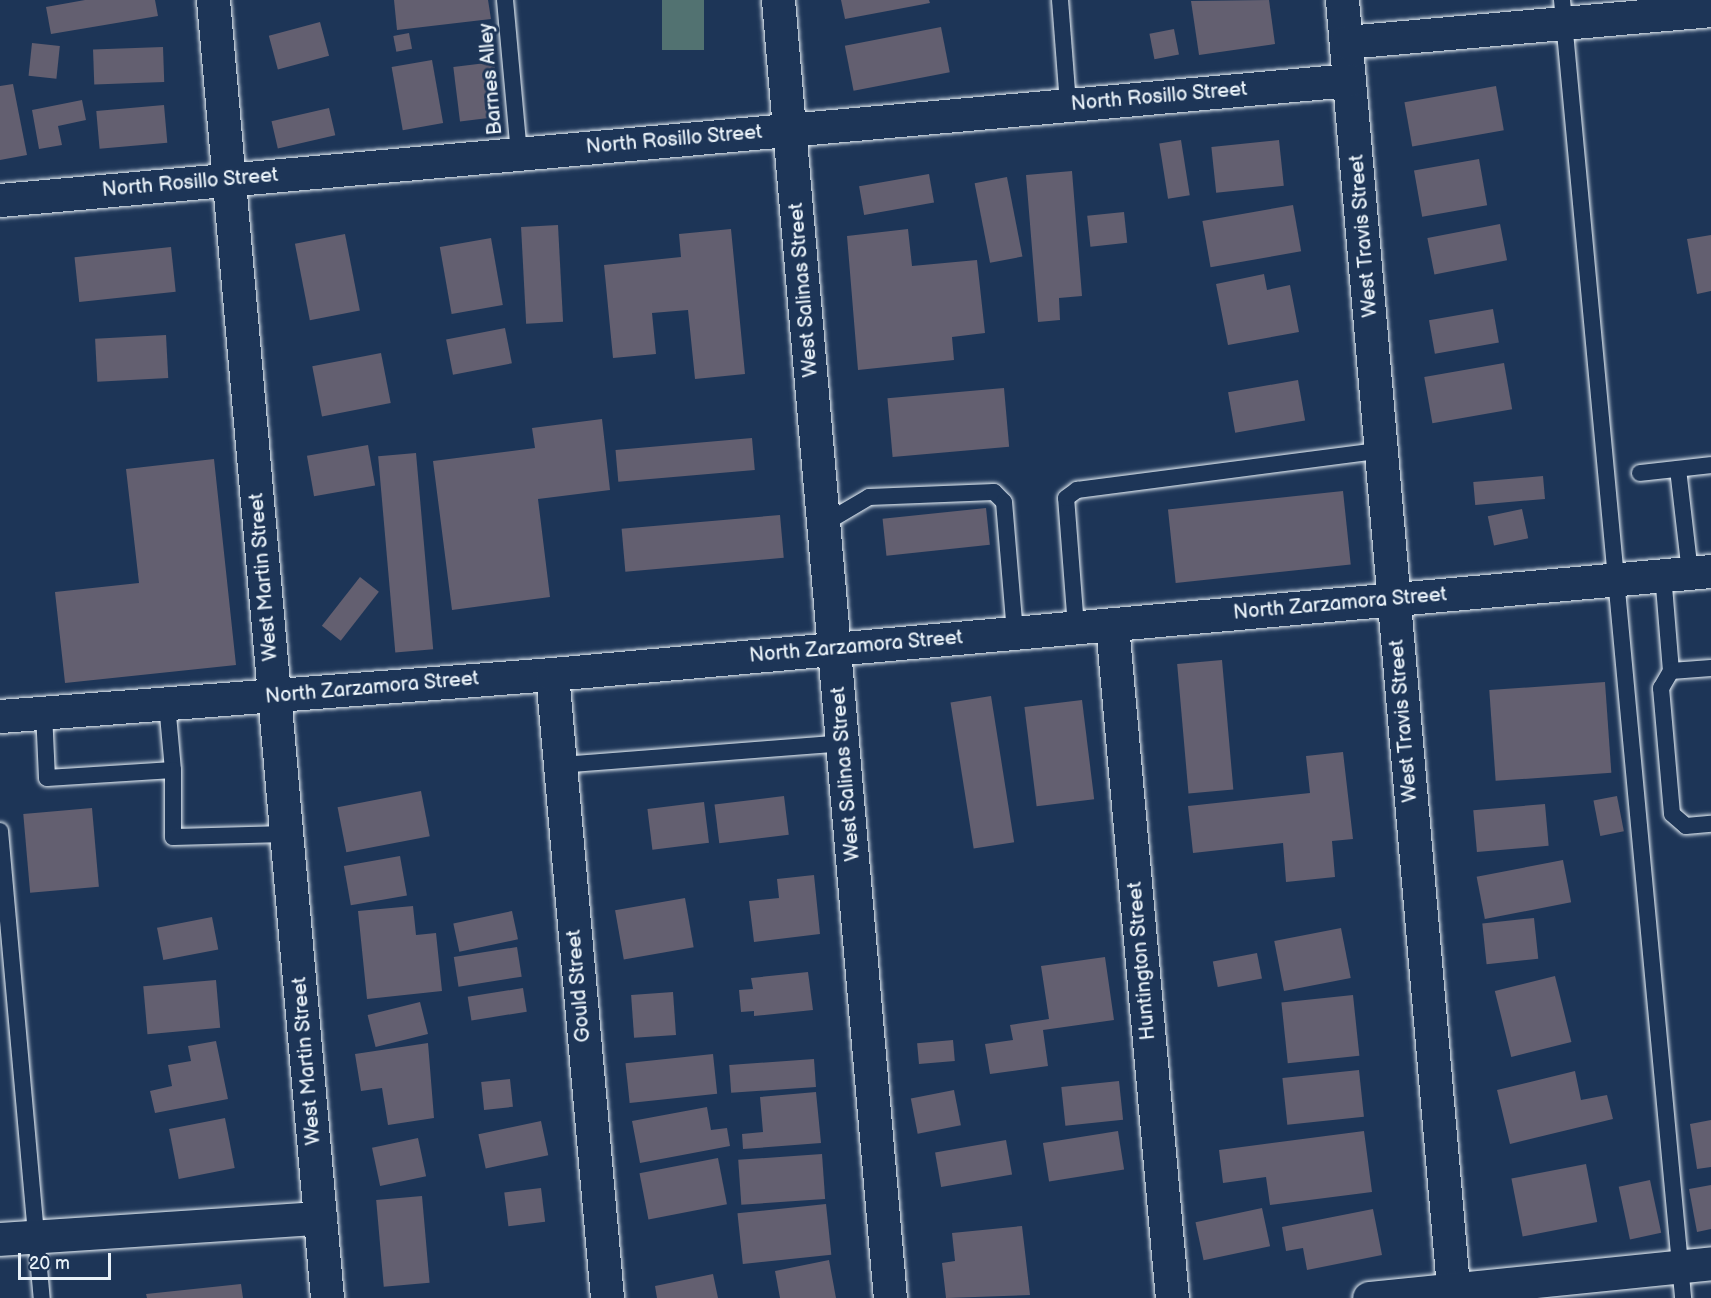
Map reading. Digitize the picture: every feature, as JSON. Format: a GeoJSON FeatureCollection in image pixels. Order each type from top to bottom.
{"type":"FeatureCollection","features":[{"type":"Feature","properties":{"kind":"street","name":"West Martin Street"},"geometry":{"type":"LineString","coordinates":[[213,0],[327,1298]]}},
{"type":"Feature","properties":{"kind":"street","name":"West Salinas Street"},"geometry":{"type":"LineString","coordinates":[[778,0],[844,743],[890,1298]]}},
{"type":"Feature","properties":{"kind":"street","name":"West Travis Street"},"geometry":{"type":"LineString","coordinates":[[1342,0],[1383,450],[1453,1294]]}},
{"type":"Feature","properties":{"kind":"street"},"geometry":{"type":"LineString","coordinates":[[1346,42],[1563,11],[1711,10]]}},
{"type":"Feature","properties":{"kind":"street","name":"North Rosillo Street"},"geometry":{"type":"LineString","coordinates":[[0,200],[1349,80]]}},
{"type":"Feature","properties":{"kind":"street","name":"North Zarzamora Street"},"geometry":{"type":"LineString","coordinates":[[0,716],[552,674],[1688,572]]}},
{"type":"Feature","properties":{"kind":"street","name":"Huntington Street"},"geometry":{"type":"LineString","coordinates":[[1112,625],[1172,1298]]}},
{"type":"Feature","properties":{"kind":"street","name":"Gould Street"},"geometry":{"type":"LineString","coordinates":[[552,674],[607,1298]]}},
{"type":"Feature","properties":{"kind":"street"},"geometry":{"type":"LineString","coordinates":[[0,1239],[320,1218]]}},
{"type":"Feature","properties":{"kind":"street"},"geometry":{"type":"LineString","coordinates":[[1369,1298],[1453,1294],[1696,1264]]}},
{"type":"Feature","properties":{"kind":"lane","name":"Barnes Alley"},"geometry":{"type":"LineString","coordinates":[[505,0],[519,154]]}},
{"type":"Feature","properties":{"kind":"lane"},"geometry":{"type":"LineString","coordinates":[[1060,0],[1068,105]]}},
{"type":"Feature","properties":{"kind":"lane"},"geometry":{"type":"LineString","coordinates":[[1563,11],[1618,578],[1696,1264],[1683,1298]]}},
{"type":"Feature","properties":{"kind":"lane"},"geometry":{"type":"LineString","coordinates":[[1076,627],[1066,498],[1077,490],[1383,450]]}},
{"type":"Feature","properties":{"kind":"lane"},"geometry":{"type":"LineString","coordinates":[[1640,473],[1711,465]]}},
{"type":"Feature","properties":{"kind":"lane"},"geometry":{"type":"LineString","coordinates":[[1678,469],[1688,572],[1671,671],[1661,688],[1672,814],[1686,826],[1711,825]]}},
{"type":"Feature","properties":{"kind":"lane"},"geometry":{"type":"LineString","coordinates":[[825,523],[869,497],[994,492],[1005,502],[1015,632]]}},
{"type":"Feature","properties":{"kind":"lane"},"geometry":{"type":"LineString","coordinates":[[1671,671],[1711,668]]}},
{"type":"Feature","properties":{"kind":"lane"},"geometry":{"type":"LineString","coordinates":[[167,704],[173,770],[173,837],[287,834]]}},
{"type":"Feature","properties":{"kind":"lane"},"geometry":{"type":"LineString","coordinates":[[44,712],[47,778],[173,770]]}},
{"type":"Feature","properties":{"kind":"lane"},"geometry":{"type":"LineString","coordinates":[[560,765],[844,743]]}},
{"type":"Feature","properties":{"kind":"lane"},"geometry":{"type":"LineString","coordinates":[[0,831],[42,1298]]}},
{"type":"Feature","properties":{"kind":"green space"},"geometry":{"type":"Polygon","coordinates":[[[662,0],[704,0],[704,50],[662,50],[662,0]]]}},
{"type":"Feature","properties":{"kind":"building"},"geometry":{"type":"Polygon","coordinates":[[[85,0],[155,0],[158,16],[51,34],[46,7],[85,0]]]}},
{"type":"Feature","properties":{"kind":"building"},"geometry":{"type":"Polygon","coordinates":[[[394,0],[488,0],[491,19],[397,30],[394,0]]]}},
{"type":"Feature","properties":{"kind":"building"},"geometry":{"type":"Polygon","coordinates":[[[841,0],[929,0],[930,3],[845,19],[841,0]]]}},
{"type":"Feature","properties":{"kind":"building"},"geometry":{"type":"Polygon","coordinates":[[[1269,0],[1275,44],[1199,55],[1191,1],[1269,0]]]}},
{"type":"Feature","properties":{"kind":"building"},"geometry":{"type":"Polygon","coordinates":[[[320,22],[329,56],[278,70],[269,36],[320,22]]]}},
{"type":"Feature","properties":{"kind":"building"},"geometry":{"type":"Polygon","coordinates":[[[941,27],[950,72],[854,91],[845,46],[941,27]]]}},
{"type":"Feature","properties":{"kind":"building"},"geometry":{"type":"Polygon","coordinates":[[[1174,29],[1179,55],[1154,59],[1149,34],[1174,29]]]}},
{"type":"Feature","properties":{"kind":"building"},"geometry":{"type":"Polygon","coordinates":[[[409,33],[412,49],[396,52],[393,36],[409,33]]]}},
{"type":"Feature","properties":{"kind":"building"},"geometry":{"type":"Polygon","coordinates":[[[32,43],[60,46],[56,79],[29,76],[32,43]]]}},
{"type":"Feature","properties":{"kind":"building"},"geometry":{"type":"Polygon","coordinates":[[[163,47],[164,82],[94,84],[93,49],[163,47]]]}},
{"type":"Feature","properties":{"kind":"building"},"geometry":{"type":"Polygon","coordinates":[[[432,60],[443,123],[403,130],[392,67],[432,60]]]}},
{"type":"Feature","properties":{"kind":"building"},"geometry":{"type":"Polygon","coordinates":[[[494,62],[501,117],[460,122],[453,67],[494,62]]]}},
{"type":"Feature","properties":{"kind":"building"},"geometry":{"type":"Polygon","coordinates":[[[13,84],[27,155],[0,160],[0,86],[13,84]]]}},
{"type":"Feature","properties":{"kind":"building"},"geometry":{"type":"Polygon","coordinates":[[[1496,86],[1504,130],[1412,146],[1404,102],[1496,86]]]}},
{"type":"Feature","properties":{"kind":"building"},"geometry":{"type":"Polygon","coordinates":[[[82,100],[86,120],[58,126],[62,145],[39,149],[32,110],[82,100]]]}},
{"type":"Feature","properties":{"kind":"building"},"geometry":{"type":"Polygon","coordinates":[[[164,105],[167,143],[100,149],[96,111],[164,105]]]}},
{"type":"Feature","properties":{"kind":"building"},"geometry":{"type":"Polygon","coordinates":[[[329,108],[335,135],[278,149],[272,121],[329,108]]]}},
{"type":"Feature","properties":{"kind":"building"},"geometry":{"type":"Polygon","coordinates":[[[1181,140],[1190,195],[1168,199],[1159,143],[1181,140]]]}},
{"type":"Feature","properties":{"kind":"building"},"geometry":{"type":"Polygon","coordinates":[[[1279,140],[1284,186],[1216,193],[1211,147],[1279,140]]]}},
{"type":"Feature","properties":{"kind":"building"},"geometry":{"type":"Polygon","coordinates":[[[1479,159],[1487,205],[1422,217],[1414,170],[1479,159]]]}},
{"type":"Feature","properties":{"kind":"building"},"geometry":{"type":"Polygon","coordinates":[[[1072,171],[1082,296],[1059,298],[1060,320],[1038,322],[1026,175],[1072,171]]]}},
{"type":"Feature","properties":{"kind":"building"},"geometry":{"type":"Polygon","coordinates":[[[929,174],[934,203],[864,215],[859,186],[929,174]]]}},
{"type":"Feature","properties":{"kind":"building"},"geometry":{"type":"Polygon","coordinates":[[[1007,177],[1022,257],[990,263],[975,183],[1007,177]]]}},
{"type":"Feature","properties":{"kind":"building"},"geometry":{"type":"Polygon","coordinates":[[[1293,205],[1301,251],[1211,267],[1202,221],[1293,205]]]}},
{"type":"Feature","properties":{"kind":"building"},"geometry":{"type":"Polygon","coordinates":[[[1124,212],[1127,243],[1090,247],[1087,216],[1124,212]]]}},
{"type":"Feature","properties":{"kind":"building"},"geometry":{"type":"Polygon","coordinates":[[[1500,224],[1507,260],[1434,274],[1427,238],[1500,224]]]}},
{"type":"Feature","properties":{"kind":"building"},"geometry":{"type":"Polygon","coordinates":[[[558,225],[563,322],[526,324],[521,227],[558,225]]]}},
{"type":"Feature","properties":{"kind":"building"},"geometry":{"type":"Polygon","coordinates":[[[731,229],[745,374],[695,379],[688,310],[652,313],[656,354],[613,358],[604,265],[681,257],[679,234],[731,229]]]}},
{"type":"Feature","properties":{"kind":"building"},"geometry":{"type":"Polygon","coordinates":[[[908,229],[912,266],[977,260],[985,333],[952,337],[954,360],[858,370],[847,236],[908,229]]]}},
{"type":"Feature","properties":{"kind":"building"},"geometry":{"type":"Polygon","coordinates":[[[345,234],[360,311],[310,320],[295,244],[345,234]]]}},
{"type":"Feature","properties":{"kind":"building"},"geometry":{"type":"Polygon","coordinates":[[[1711,235],[1711,291],[1697,294],[1687,239],[1711,235]]]}},
{"type":"Feature","properties":{"kind":"building"},"geometry":{"type":"Polygon","coordinates":[[[491,238],[503,305],[452,314],[440,247],[491,238]]]}},
{"type":"Feature","properties":{"kind":"building"},"geometry":{"type":"Polygon","coordinates":[[[171,247],[176,292],[79,302],[75,257],[171,247]]]}},
{"type":"Feature","properties":{"kind":"building"},"geometry":{"type":"Polygon","coordinates":[[[1264,274],[1267,290],[1290,285],[1299,332],[1228,345],[1216,284],[1264,274]]]}},
{"type":"Feature","properties":{"kind":"building"},"geometry":{"type":"Polygon","coordinates":[[[1493,309],[1499,342],[1435,354],[1429,320],[1493,309]]]}},
{"type":"Feature","properties":{"kind":"building"},"geometry":{"type":"Polygon","coordinates":[[[505,328],[512,363],[453,375],[446,339],[505,328]]]}},
{"type":"Feature","properties":{"kind":"building"},"geometry":{"type":"Polygon","coordinates":[[[166,335],[168,378],[97,382],[95,339],[166,335]]]}},
{"type":"Feature","properties":{"kind":"building"},"geometry":{"type":"Polygon","coordinates":[[[381,353],[391,403],[322,416],[312,366],[381,353]]]}},
{"type":"Feature","properties":{"kind":"building"},"geometry":{"type":"Polygon","coordinates":[[[1504,363],[1512,409],[1432,423],[1424,377],[1504,363]]]}},
{"type":"Feature","properties":{"kind":"building"},"geometry":{"type":"Polygon","coordinates":[[[1298,380],[1305,420],[1235,433],[1228,392],[1298,380]]]}},
{"type":"Feature","properties":{"kind":"building"},"geometry":{"type":"Polygon","coordinates":[[[1004,388],[1009,447],[893,457],[887,398],[1004,388]]]}},
{"type":"Feature","properties":{"kind":"building"},"geometry":{"type":"Polygon","coordinates":[[[602,419],[610,490],[538,499],[550,597],[452,610],[433,461],[535,448],[532,428],[602,419]]]}},
{"type":"Feature","properties":{"kind":"building"},"geometry":{"type":"Polygon","coordinates":[[[752,438],[755,470],[618,482],[616,450],[752,438]]]}},
{"type":"Feature","properties":{"kind":"building"},"geometry":{"type":"Polygon","coordinates":[[[368,445],[375,485],[314,496],[307,456],[368,445]]]}},
{"type":"Feature","properties":{"kind":"building"},"geometry":{"type":"Polygon","coordinates":[[[416,453],[433,649],[395,653],[378,456],[416,453]]]}},
{"type":"Feature","properties":{"kind":"building"},"geometry":{"type":"Polygon","coordinates":[[[214,459],[236,665],[65,683],[55,592],[139,583],[126,469],[214,459]]]}},
{"type":"Feature","properties":{"kind":"building"},"geometry":{"type":"Polygon","coordinates":[[[1543,476],[1545,499],[1475,505],[1473,482],[1543,476]]]}},
{"type":"Feature","properties":{"kind":"building"},"geometry":{"type":"Polygon","coordinates":[[[1343,491],[1351,565],[1176,583],[1168,509],[1343,491]]]}},
{"type":"Feature","properties":{"kind":"building"},"geometry":{"type":"Polygon","coordinates":[[[986,508],[990,545],[886,556],[883,519],[986,508]]]}},
{"type":"Feature","properties":{"kind":"building"},"geometry":{"type":"Polygon","coordinates":[[[1522,509],[1528,538],[1494,546],[1488,516],[1522,509]]]}},
{"type":"Feature","properties":{"kind":"building"},"geometry":{"type":"Polygon","coordinates":[[[780,515],[784,558],[625,572],[622,529],[780,515]]]}},
{"type":"Feature","properties":{"kind":"building"},"geometry":{"type":"Polygon","coordinates":[[[360,577],[379,592],[341,641],[322,626],[360,577]]]}},
{"type":"Feature","properties":{"kind":"building"},"geometry":{"type":"Polygon","coordinates":[[[1222,660],[1233,790],[1189,793],[1177,664],[1222,660]]]}},
{"type":"Feature","properties":{"kind":"building"},"geometry":{"type":"Polygon","coordinates":[[[1605,682],[1611,773],[1496,781],[1489,690],[1605,682]]]}},
{"type":"Feature","properties":{"kind":"building"},"geometry":{"type":"Polygon","coordinates":[[[991,696],[1014,842],[974,849],[951,702],[991,696]]]}},
{"type":"Feature","properties":{"kind":"building"},"geometry":{"type":"Polygon","coordinates":[[[1082,700],[1094,799],[1037,806],[1024,707],[1082,700]]]}},
{"type":"Feature","properties":{"kind":"building"},"geometry":{"type":"Polygon","coordinates":[[[1343,752],[1353,839],[1332,841],[1335,877],[1286,882],[1283,843],[1193,853],[1188,806],[1310,793],[1306,756],[1343,752]]]}},
{"type":"Feature","properties":{"kind":"building"},"geometry":{"type":"Polygon","coordinates":[[[421,791],[430,836],[346,852],[338,807],[421,791]]]}},
{"type":"Feature","properties":{"kind":"building"},"geometry":{"type":"Polygon","coordinates":[[[784,796],[789,835],[719,843],[715,805],[784,796]]]}},
{"type":"Feature","properties":{"kind":"building"},"geometry":{"type":"Polygon","coordinates":[[[1617,796],[1624,831],[1600,836],[1593,801],[1617,796]]]}},
{"type":"Feature","properties":{"kind":"building"},"geometry":{"type":"Polygon","coordinates":[[[704,802],[709,843],[652,850],[647,809],[704,802]]]}},
{"type":"Feature","properties":{"kind":"building"},"geometry":{"type":"Polygon","coordinates":[[[1545,804],[1549,846],[1477,852],[1473,810],[1545,804]]]}},
{"type":"Feature","properties":{"kind":"building"},"geometry":{"type":"Polygon","coordinates":[[[92,808],[99,887],[30,893],[23,814],[92,808]]]}},
{"type":"Feature","properties":{"kind":"building"},"geometry":{"type":"Polygon","coordinates":[[[400,856],[407,895],[351,905],[344,866],[400,856]]]}},
{"type":"Feature","properties":{"kind":"building"},"geometry":{"type":"Polygon","coordinates":[[[1563,860],[1571,902],[1485,919],[1477,877],[1563,860]]]}},
{"type":"Feature","properties":{"kind":"building"},"geometry":{"type":"Polygon","coordinates":[[[814,875],[820,934],[754,942],[749,901],[779,898],[777,879],[814,875]]]}},
{"type":"Feature","properties":{"kind":"building"},"geometry":{"type":"Polygon","coordinates":[[[685,898],[694,947],[624,960],[615,910],[685,898]]]}},
{"type":"Feature","properties":{"kind":"building"},"geometry":{"type":"Polygon","coordinates":[[[413,906],[416,935],[436,933],[442,991],[367,999],[358,911],[413,906]]]}},
{"type":"Feature","properties":{"kind":"building"},"geometry":{"type":"Polygon","coordinates":[[[512,911],[518,939],[459,952],[453,923],[512,911]]]}},
{"type":"Feature","properties":{"kind":"building"},"geometry":{"type":"Polygon","coordinates":[[[212,917],[218,949],[163,960],[157,928],[212,917]]]}},
{"type":"Feature","properties":{"kind":"building"},"geometry":{"type":"Polygon","coordinates":[[[1534,918],[1538,959],[1487,964],[1482,923],[1534,918]]]}},
{"type":"Feature","properties":{"kind":"building"},"geometry":{"type":"Polygon","coordinates":[[[1341,928],[1351,978],[1284,991],[1274,941],[1341,928]]]}},
{"type":"Feature","properties":{"kind":"building"},"geometry":{"type":"Polygon","coordinates":[[[517,947],[522,977],[458,987],[454,957],[517,947]]]}},
{"type":"Feature","properties":{"kind":"building"},"geometry":{"type":"Polygon","coordinates":[[[1257,953],[1262,979],[1218,987],[1213,962],[1257,953]]]}},
{"type":"Feature","properties":{"kind":"building"},"geometry":{"type":"Polygon","coordinates":[[[1105,957],[1114,1020],[1043,1030],[1048,1066],[990,1074],[985,1044],[1013,1040],[1010,1025],[1049,1019],[1041,966],[1105,957]]]}},
{"type":"Feature","properties":{"kind":"building"},"geometry":{"type":"Polygon","coordinates":[[[808,972],[813,1010],[754,1016],[754,1011],[741,1012],[739,990],[753,989],[751,978],[808,972]]]}},
{"type":"Feature","properties":{"kind":"building"},"geometry":{"type":"Polygon","coordinates":[[[1555,976],[1571,1042],[1511,1057],[1495,991],[1555,976]]]}},
{"type":"Feature","properties":{"kind":"building"},"geometry":{"type":"Polygon","coordinates":[[[216,980],[220,1028],[147,1034],[143,986],[216,980]]]}},
{"type":"Feature","properties":{"kind":"building"},"geometry":{"type":"Polygon","coordinates":[[[523,988],[527,1012],[471,1020],[468,997],[523,988]]]}},
{"type":"Feature","properties":{"kind":"building"},"geometry":{"type":"Polygon","coordinates":[[[673,992],[676,1035],[634,1038],[631,995],[673,992]]]}},
{"type":"Feature","properties":{"kind":"building"},"geometry":{"type":"Polygon","coordinates":[[[1353,995],[1359,1056],[1288,1063],[1281,1003],[1353,995]]]}},
{"type":"Feature","properties":{"kind":"building"},"geometry":{"type":"Polygon","coordinates":[[[420,1002],[428,1034],[376,1047],[368,1015],[420,1002]]]}},
{"type":"Feature","properties":{"kind":"building"},"geometry":{"type":"Polygon","coordinates":[[[953,1040],[955,1061],[919,1064],[917,1043],[953,1040]]]}},
{"type":"Feature","properties":{"kind":"building"},"geometry":{"type":"Polygon","coordinates":[[[216,1041],[228,1099],[155,1113],[150,1091],[172,1086],[168,1065],[191,1061],[188,1046],[216,1041]]]}},
{"type":"Feature","properties":{"kind":"building"},"geometry":{"type":"Polygon","coordinates":[[[428,1043],[434,1118],[388,1125],[382,1088],[361,1091],[355,1054],[428,1043]]]}},
{"type":"Feature","properties":{"kind":"building"},"geometry":{"type":"Polygon","coordinates":[[[713,1054],[717,1094],[630,1103],[625,1063],[713,1054]]]}},
{"type":"Feature","properties":{"kind":"building"},"geometry":{"type":"Polygon","coordinates":[[[814,1059],[816,1087],[731,1093],[729,1065],[814,1059]]]}},
{"type":"Feature","properties":{"kind":"building"},"geometry":{"type":"Polygon","coordinates":[[[1359,1070],[1364,1117],[1287,1125],[1282,1078],[1359,1070]]]}},
{"type":"Feature","properties":{"kind":"building"},"geometry":{"type":"Polygon","coordinates":[[[1575,1071],[1581,1100],[1607,1095],[1613,1119],[1510,1144],[1497,1090],[1575,1071]]]}},
{"type":"Feature","properties":{"kind":"building"},"geometry":{"type":"Polygon","coordinates":[[[510,1079],[513,1107],[484,1110],[481,1082],[510,1079]]]}},
{"type":"Feature","properties":{"kind":"building"},"geometry":{"type":"Polygon","coordinates":[[[1119,1081],[1123,1120],[1065,1126],[1061,1087],[1119,1081]]]}},
{"type":"Feature","properties":{"kind":"building"},"geometry":{"type":"Polygon","coordinates":[[[954,1090],[961,1125],[918,1134],[911,1098],[954,1090]]]}},
{"type":"Feature","properties":{"kind":"building"},"geometry":{"type":"Polygon","coordinates":[[[816,1092],[821,1143],[743,1149],[742,1134],[763,1132],[760,1097],[816,1092]]]}},
{"type":"Feature","properties":{"kind":"building"},"geometry":{"type":"Polygon","coordinates":[[[707,1107],[711,1130],[727,1128],[730,1146],[640,1163],[632,1121],[707,1107]]]}},
{"type":"Feature","properties":{"kind":"building"},"geometry":{"type":"Polygon","coordinates":[[[225,1118],[235,1168],[179,1179],[169,1129],[225,1118]]]}},
{"type":"Feature","properties":{"kind":"building"},"geometry":{"type":"Polygon","coordinates":[[[1711,1120],[1711,1167],[1697,1169],[1690,1124],[1711,1120]]]}},
{"type":"Feature","properties":{"kind":"building"},"geometry":{"type":"Polygon","coordinates":[[[541,1121],[548,1155],[486,1169],[478,1134],[541,1121]]]}},
{"type":"Feature","properties":{"kind":"building"},"geometry":{"type":"Polygon","coordinates":[[[1118,1131],[1124,1170],[1049,1181],[1043,1143],[1118,1131]]]}},
{"type":"Feature","properties":{"kind":"building"},"geometry":{"type":"Polygon","coordinates":[[[1364,1131],[1372,1192],[1270,1205],[1266,1177],[1223,1183],[1219,1150],[1364,1131]]]}},
{"type":"Feature","properties":{"kind":"building"},"geometry":{"type":"Polygon","coordinates":[[[418,1138],[426,1176],[380,1186],[372,1148],[418,1138]]]}},
{"type":"Feature","properties":{"kind":"building"},"geometry":{"type":"Polygon","coordinates":[[[1006,1140],[1012,1174],[941,1187],[935,1153],[1006,1140]]]}},
{"type":"Feature","properties":{"kind":"building"},"geometry":{"type":"Polygon","coordinates":[[[822,1154],[825,1199],[741,1205],[738,1160],[822,1154]]]}},
{"type":"Feature","properties":{"kind":"building"},"geometry":{"type":"Polygon","coordinates":[[[718,1158],[727,1204],[648,1219],[639,1173],[718,1158]]]}},
{"type":"Feature","properties":{"kind":"building"},"geometry":{"type":"Polygon","coordinates":[[[1586,1164],[1597,1222],[1523,1236],[1511,1179],[1586,1164]]]}},
{"type":"Feature","properties":{"kind":"building"},"geometry":{"type":"Polygon","coordinates":[[[1650,1180],[1661,1233],[1630,1239],[1619,1187],[1650,1180]]]}},
{"type":"Feature","properties":{"kind":"building"},"geometry":{"type":"Polygon","coordinates":[[[1711,1185],[1711,1229],[1697,1232],[1689,1189],[1711,1185]]]}},
{"type":"Feature","properties":{"kind":"building"},"geometry":{"type":"Polygon","coordinates":[[[541,1188],[545,1222],[508,1226],[504,1193],[541,1188]]]}},
{"type":"Feature","properties":{"kind":"building"},"geometry":{"type":"Polygon","coordinates":[[[422,1196],[430,1283],[384,1287],[376,1200],[422,1196]]]}},
{"type":"Feature","properties":{"kind":"building"},"geometry":{"type":"Polygon","coordinates":[[[826,1204],[831,1255],[743,1264],[737,1213],[826,1204]]]}},
{"type":"Feature","properties":{"kind":"building"},"geometry":{"type":"Polygon","coordinates":[[[1262,1208],[1270,1246],[1204,1260],[1195,1222],[1262,1208]]]}},
{"type":"Feature","properties":{"kind":"building"},"geometry":{"type":"Polygon","coordinates":[[[1373,1209],[1382,1255],[1307,1270],[1303,1248],[1286,1251],[1282,1227],[1373,1209]]]}},
{"type":"Feature","properties":{"kind":"building"},"geometry":{"type":"Polygon","coordinates":[[[1022,1226],[1030,1295],[946,1298],[942,1263],[955,1261],[952,1233],[1022,1226]]]}},
{"type":"Feature","properties":{"kind":"building"},"geometry":{"type":"Polygon","coordinates":[[[829,1260],[836,1298],[780,1298],[775,1271],[829,1260]]]}},
{"type":"Feature","properties":{"kind":"building"},"geometry":{"type":"Polygon","coordinates":[[[713,1274],[718,1298],[657,1298],[655,1286],[713,1274]]]}},
{"type":"Feature","properties":{"kind":"building"},"geometry":{"type":"Polygon","coordinates":[[[241,1284],[243,1298],[147,1298],[146,1294],[241,1284]]]}}]}
